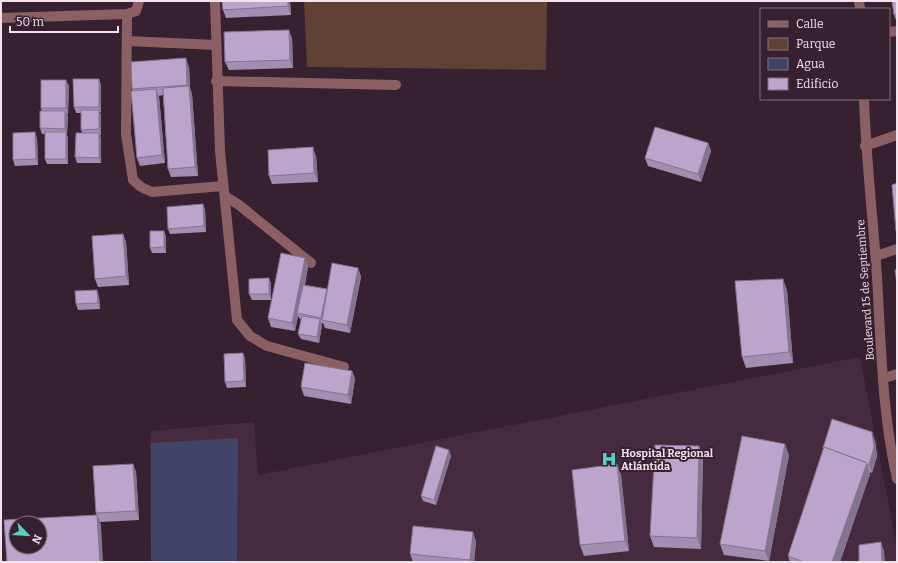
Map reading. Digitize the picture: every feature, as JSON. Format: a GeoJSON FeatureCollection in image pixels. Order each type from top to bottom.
{"type":"FeatureCollection","features":[{"type":"Feature","properties":{"kind":"street"},"geometry":{"type":"LineString","coordinates":[[1,18],[127,14],[136,11],[138,1]]}},
{"type":"Feature","properties":{"kind":"street"},"geometry":{"type":"LineString","coordinates":[[215,1],[216,81],[235,310],[240,324],[250,336],[267,346],[344,367]]}},
{"type":"Feature","properties":{"kind":"street"},"geometry":{"type":"LineString","coordinates":[[127,14],[126,134],[133,180],[141,187],[152,192],[224,191],[311,263]]}},
{"type":"Feature","properties":{"kind":"street"},"geometry":{"type":"LineString","coordinates":[[127,41],[216,45]]}},
{"type":"Feature","properties":{"kind":"street"},"geometry":{"type":"LineString","coordinates":[[216,81],[396,85]]}},
{"type":"Feature","properties":{"kind":"street","name":"Boulevard 15 de Septiembre"},"geometry":{"type":"LineString","coordinates":[[864,100],[865,146],[876,256],[884,378],[893,461],[897,479]]}},
{"type":"Feature","properties":{"kind":"street"},"geometry":{"type":"LineString","coordinates":[[865,146],[897,135]]}},
{"type":"Feature","properties":{"kind":"street"},"geometry":{"type":"LineString","coordinates":[[876,256],[897,249]]}},
{"type":"Feature","properties":{"kind":"street"},"geometry":{"type":"LineString","coordinates":[[884,378],[897,374]]}},
{"type":"Feature","properties":{"kind":"shaded area","name":"Hospital Regional Atlántida"},"geometry":{"type":"Polygon","coordinates":[[[860,357],[897,547],[897,562],[151,562],[150,431],[254,422],[258,475],[860,357]]]}},
{"type":"Feature","properties":{"kind":"green space"},"geometry":{"type":"Polygon","coordinates":[[[304,1],[547,1],[546,70],[307,67],[304,1]]]}},
{"type":"Feature","properties":{"kind":"water"},"geometry":{"type":"Polygon","coordinates":[[[238,438],[237,562],[151,562],[151,443],[238,438]]]}},
{"type":"Feature","properties":{"kind":"building"},"geometry":{"type":"Polygon","coordinates":[[[222,1],[288,1],[288,6],[223,10],[222,1]]]}},
{"type":"Feature","properties":{"kind":"building"},"geometry":{"type":"Polygon","coordinates":[[[892,1],[897,1],[897,14],[894,15],[892,1]]]}},
{"type":"Feature","properties":{"kind":"building"},"geometry":{"type":"Polygon","coordinates":[[[289,30],[290,60],[225,62],[224,32],[289,30]]]}},
{"type":"Feature","properties":{"kind":"building"},"geometry":{"type":"Polygon","coordinates":[[[186,58],[187,85],[132,89],[131,62],[186,58]]]}},
{"type":"Feature","properties":{"kind":"building"},"geometry":{"type":"Polygon","coordinates":[[[73,79],[99,79],[99,107],[74,107],[73,79]]]}},
{"type":"Feature","properties":{"kind":"building"},"geometry":{"type":"Polygon","coordinates":[[[41,80],[66,80],[66,108],[41,108],[41,80]]]}},
{"type":"Feature","properties":{"kind":"building"},"geometry":{"type":"Polygon","coordinates":[[[189,86],[195,167],[168,169],[163,88],[189,86]]]}},
{"type":"Feature","properties":{"kind":"building"},"geometry":{"type":"Polygon","coordinates":[[[156,89],[162,155],[137,158],[131,91],[156,89]]]}},
{"type":"Feature","properties":{"kind":"building"},"geometry":{"type":"Polygon","coordinates":[[[81,110],[99,110],[99,129],[81,130],[81,110]]]}},
{"type":"Feature","properties":{"kind":"building"},"geometry":{"type":"Polygon","coordinates":[[[40,111],[65,111],[65,129],[40,128],[40,111]]]}},
{"type":"Feature","properties":{"kind":"building"},"geometry":{"type":"Polygon","coordinates":[[[655,127],[708,143],[698,174],[645,158],[655,127]]]}},
{"type":"Feature","properties":{"kind":"building"},"geometry":{"type":"Polygon","coordinates":[[[35,132],[36,159],[13,160],[13,133],[35,132]]]}},
{"type":"Feature","properties":{"kind":"building"},"geometry":{"type":"Polygon","coordinates":[[[45,132],[66,132],[66,159],[45,159],[45,132]]]}},
{"type":"Feature","properties":{"kind":"building"},"geometry":{"type":"Polygon","coordinates":[[[76,133],[99,133],[99,158],[75,157],[76,133]]]}},
{"type":"Feature","properties":{"kind":"building"},"geometry":{"type":"Polygon","coordinates":[[[313,147],[314,173],[269,176],[268,150],[313,147]]]}},
{"type":"Feature","properties":{"kind":"building"},"geometry":{"type":"Polygon","coordinates":[[[897,183],[897,231],[896,231],[892,185],[897,183]]]}},
{"type":"Feature","properties":{"kind":"building"},"geometry":{"type":"Polygon","coordinates":[[[203,204],[204,226],[168,229],[167,207],[203,204]]]}},
{"type":"Feature","properties":{"kind":"building"},"geometry":{"type":"Polygon","coordinates":[[[150,231],[164,231],[164,247],[150,248],[150,231]]]}},
{"type":"Feature","properties":{"kind":"building"},"geometry":{"type":"Polygon","coordinates":[[[123,234],[126,276],[95,279],[92,236],[123,234]]]}},
{"type":"Feature","properties":{"kind":"building"},"geometry":{"type":"Polygon","coordinates":[[[281,253],[305,258],[292,323],[268,318],[281,253]]]}},
{"type":"Feature","properties":{"kind":"building"},"geometry":{"type":"Polygon","coordinates":[[[332,263],[358,268],[347,325],[322,320],[332,263]]]}},
{"type":"Feature","properties":{"kind":"building"},"geometry":{"type":"Polygon","coordinates":[[[895,270],[897,270],[897,284],[895,270]]]}},
{"type":"Feature","properties":{"kind":"building"},"geometry":{"type":"Polygon","coordinates":[[[269,278],[269,294],[249,294],[249,279],[269,278]]]}},
{"type":"Feature","properties":{"kind":"building"},"geometry":{"type":"Polygon","coordinates":[[[783,279],[789,352],[742,357],[735,281],[783,279]]]}},
{"type":"Feature","properties":{"kind":"building"},"geometry":{"type":"Polygon","coordinates":[[[303,285],[327,289],[321,318],[297,313],[303,285]]]}},
{"type":"Feature","properties":{"kind":"building"},"geometry":{"type":"Polygon","coordinates":[[[97,290],[98,303],[76,304],[75,291],[97,290]]]}},
{"type":"Feature","properties":{"kind":"building"},"geometry":{"type":"Polygon","coordinates":[[[302,316],[320,319],[317,337],[298,334],[302,316]]]}},
{"type":"Feature","properties":{"kind":"building"},"geometry":{"type":"Polygon","coordinates":[[[243,353],[244,381],[225,382],[224,354],[243,353]]]}},
{"type":"Feature","properties":{"kind":"building"},"geometry":{"type":"Polygon","coordinates":[[[305,363],[352,371],[348,395],[301,387],[305,363]]]}},
{"type":"Feature","properties":{"kind":"building"},"geometry":{"type":"Polygon","coordinates":[[[832,419],[872,432],[874,447],[869,465],[824,447],[823,448],[832,419]]]}},
{"type":"Feature","properties":{"kind":"building"},"geometry":{"type":"Polygon","coordinates":[[[742,436],[785,444],[765,551],[720,544],[742,436]]]}},
{"type":"Feature","properties":{"kind":"building"},"geometry":{"type":"Polygon","coordinates":[[[655,445],[699,446],[697,538],[650,536],[655,445]]]}},
{"type":"Feature","properties":{"kind":"building"},"geometry":{"type":"Polygon","coordinates":[[[436,446],[449,450],[434,500],[421,496],[436,446]]]}},
{"type":"Feature","properties":{"kind":"building"},"geometry":{"type":"Polygon","coordinates":[[[824,447],[867,463],[832,562],[804,562],[788,556],[824,447]]]}},
{"type":"Feature","properties":{"kind":"building"},"geometry":{"type":"Polygon","coordinates":[[[133,464],[136,511],[96,513],[93,466],[133,464]]]}},
{"type":"Feature","properties":{"kind":"building"},"geometry":{"type":"Polygon","coordinates":[[[617,464],[625,541],[580,545],[572,470],[617,464]]]}},
{"type":"Feature","properties":{"kind":"building"},"geometry":{"type":"Polygon","coordinates":[[[97,515],[100,562],[7,562],[4,520],[8,520],[8,555],[48,555],[48,518],[97,515]]]}},
{"type":"Feature","properties":{"kind":"building"},"geometry":{"type":"Polygon","coordinates":[[[413,526],[473,532],[470,560],[410,554],[413,526]]]}},
{"type":"Feature","properties":{"kind":"building"},"geometry":{"type":"Polygon","coordinates":[[[881,542],[882,562],[859,562],[859,545],[881,542]]]}},
{"type":"Feature","properties":{"kind":"place","name":"Hospital Regional Atlántida"},"geometry":{"type":"Point","coordinates":[609,459]}}]}
